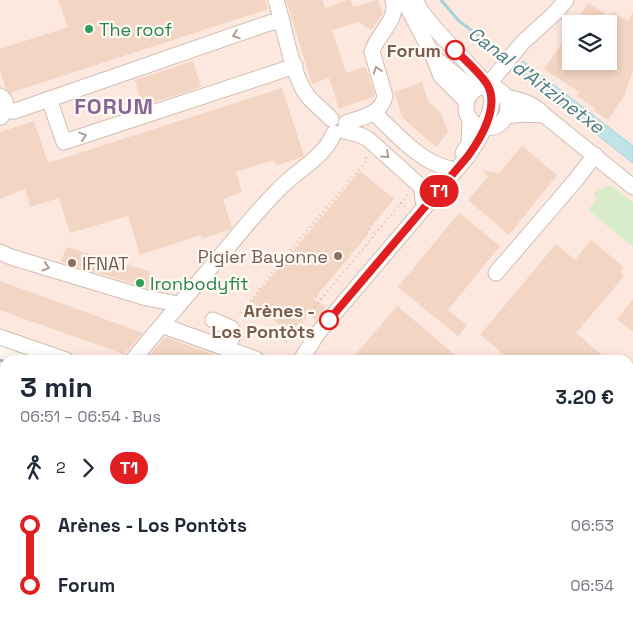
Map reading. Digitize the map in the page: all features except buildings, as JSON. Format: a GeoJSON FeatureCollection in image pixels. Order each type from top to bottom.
{"type":"FeatureCollection","features":[{"type":"Feature","properties":{"kind":"street"},"geometry":{"type":"LineString","coordinates":[[276,0],[288,45],[305,92],[339,126],[368,139],[417,183],[422,188],[423,201]]}},
{"type":"Feature","properties":{"kind":"street"},"geometry":{"type":"LineString","coordinates":[[137,355],[178,304],[279,188],[330,145],[339,126],[374,113],[384,103],[385,96],[372,52],[374,44],[394,13],[393,0]]}},
{"type":"Feature","properties":{"kind":"street"},"geometry":{"type":"LineString","coordinates":[[404,0],[433,56],[441,76],[466,102]]}},
{"type":"Feature","properties":{"kind":"street"},"geometry":{"type":"LineString","coordinates":[[415,0],[421,11],[438,32],[493,90],[508,110],[503,121],[481,125]]}},
{"type":"Feature","properties":{"kind":"street"},"geometry":{"type":"LineString","coordinates":[[296,355],[316,320],[344,286],[455,164],[490,110],[493,90],[502,69],[517,49],[566,0]]}},
{"type":"Feature","properties":{"kind":"street"},"geometry":{"type":"LineString","coordinates":[[2,108],[15,111],[269,23],[282,21]]}},
{"type":"Feature","properties":{"kind":"street"},"geometry":{"type":"LineString","coordinates":[[433,56],[451,73],[462,80],[537,107],[544,115],[633,186]]}},
{"type":"Feature","properties":{"kind":"street"},"geometry":{"type":"LineString","coordinates":[[49,99],[64,142],[295,66]]}},
{"type":"Feature","properties":{"kind":"street"},"geometry":{"type":"LineString","coordinates":[[481,125],[466,111],[466,102],[471,93],[493,90]]}},
{"type":"Feature","properties":{"kind":"street"},"geometry":{"type":"LineString","coordinates":[[374,113],[415,151],[434,163],[455,164]]}},
{"type":"Feature","properties":{"kind":"street"},"geometry":{"type":"LineString","coordinates":[[506,116],[523,114],[544,115]]}},
{"type":"Feature","properties":{"kind":"street"},"geometry":{"type":"LineString","coordinates":[[303,355],[380,249],[442,188],[474,149],[481,125]]}},
{"type":"Feature","properties":{"kind":"street"},"geometry":{"type":"LineString","coordinates":[[310,355],[321,337],[479,151],[481,125]]}},
{"type":"Feature","properties":{"kind":"street"},"geometry":{"type":"LineString","coordinates":[[496,273],[594,155]]}},
{"type":"Feature","properties":{"kind":"street"},"geometry":{"type":"LineString","coordinates":[[442,188],[455,164]]}},
{"type":"Feature","properties":{"kind":"street"},"geometry":{"type":"LineString","coordinates":[[367,284],[380,249]]}},
{"type":"Feature","properties":{"kind":"street"},"geometry":{"type":"LineString","coordinates":[[0,252],[147,298],[178,304]]}},
{"type":"Feature","properties":{"kind":"street"},"geometry":{"type":"LineString","coordinates":[[213,320],[231,328],[234,334],[227,348]]}},
{"type":"Feature","properties":{"kind":"street"},"geometry":{"type":"LineString","coordinates":[[169,328],[245,355]]}},
{"type":"Feature","properties":{"kind":"street"},"geometry":{"type":"LineString","coordinates":[[0,337],[52,355]]}},
{"type":"Feature","properties":{"kind":"path"},"geometry":{"type":"LineString","coordinates":[[241,313],[367,160]]}},
{"type":"Feature","properties":{"kind":"path"},"geometry":{"type":"LineString","coordinates":[[286,342],[417,183]]}},
{"type":"Feature","properties":{"kind":"path"},"geometry":{"type":"LineString","coordinates":[[400,204],[406,208]]}},
{"type":"Feature","properties":{"kind":"path"},"geometry":{"type":"LineString","coordinates":[[369,229],[375,234]]}},
{"type":"Feature","properties":{"kind":"path"},"geometry":{"type":"LineString","coordinates":[[371,239],[380,249]]}},
{"type":"Feature","properties":{"kind":"path"},"geometry":{"type":"LineString","coordinates":[[355,258],[360,262]]}},
{"type":"Feature","properties":{"kind":"path"},"geometry":{"type":"LineString","coordinates":[[341,275],[346,279]]}},
{"type":"Feature","properties":{"kind":"path"},"geometry":{"type":"LineString","coordinates":[[327,292],[331,296]]}},
{"type":"Feature","properties":{"kind":"path"},"geometry":{"type":"LineString","coordinates":[[316,296],[320,300]]}},
{"type":"Feature","properties":{"kind":"path"},"geometry":{"type":"LineString","coordinates":[[309,314],[313,318]]}},
{"type":"Feature","properties":{"kind":"shaded area"},"geometry":{"type":"Polygon","coordinates":[[[0,0],[633,0],[633,355],[38,355],[0,340],[0,0]]]}},
{"type":"Feature","properties":{"kind":"green space"},"geometry":{"type":"Polygon","coordinates":[[[610,185],[633,202],[633,247],[588,210],[597,199],[593,193],[610,185]]]}},
{"type":"Feature","properties":{"kind":"water"},"geometry":{"type":"Polygon","coordinates":[[[523,61],[633,146],[633,163],[516,71],[523,61]]]}},
{"type":"Feature","properties":{"kind":"waterway","name":"Canal d'Aitzinetxe"},"geometry":{"type":"LineString","coordinates":[[441,0],[459,21],[506,56]]}},
{"type":"Feature","properties":{"kind":"bus line","name":"T1"},"geometry":{"type":"LineString","coordinates":[[329,320],[474,149],[480,137],[488,119],[492,101],[488,85],[455,50]]}},
{"type":"Feature","properties":{"kind":"place","name":"The roof"},"geometry":{"type":"Point","coordinates":[89,29]}},
{"type":"Feature","properties":{"kind":"place","name":"Forum"},"geometry":{"type":"Point","coordinates":[455,50]}},
{"type":"Feature","properties":{"kind":"place","name":"Pigier Bayonne"},"geometry":{"type":"Point","coordinates":[338,256]}},
{"type":"Feature","properties":{"kind":"place","name":"IFNAT"},"geometry":{"type":"Point","coordinates":[72,263]}},
{"type":"Feature","properties":{"kind":"place","name":"Ironbodyfit"},"geometry":{"type":"Point","coordinates":[140,283]}},
{"type":"Feature","properties":{"kind":"place","name":"Arènes - Los Pontòts"},"geometry":{"type":"Point","coordinates":[329,320]}},
{"type":"Feature","properties":{"kind":"district","name":"FORUM"},"geometry":{"type":"Point","coordinates":[114,106]}}]}
